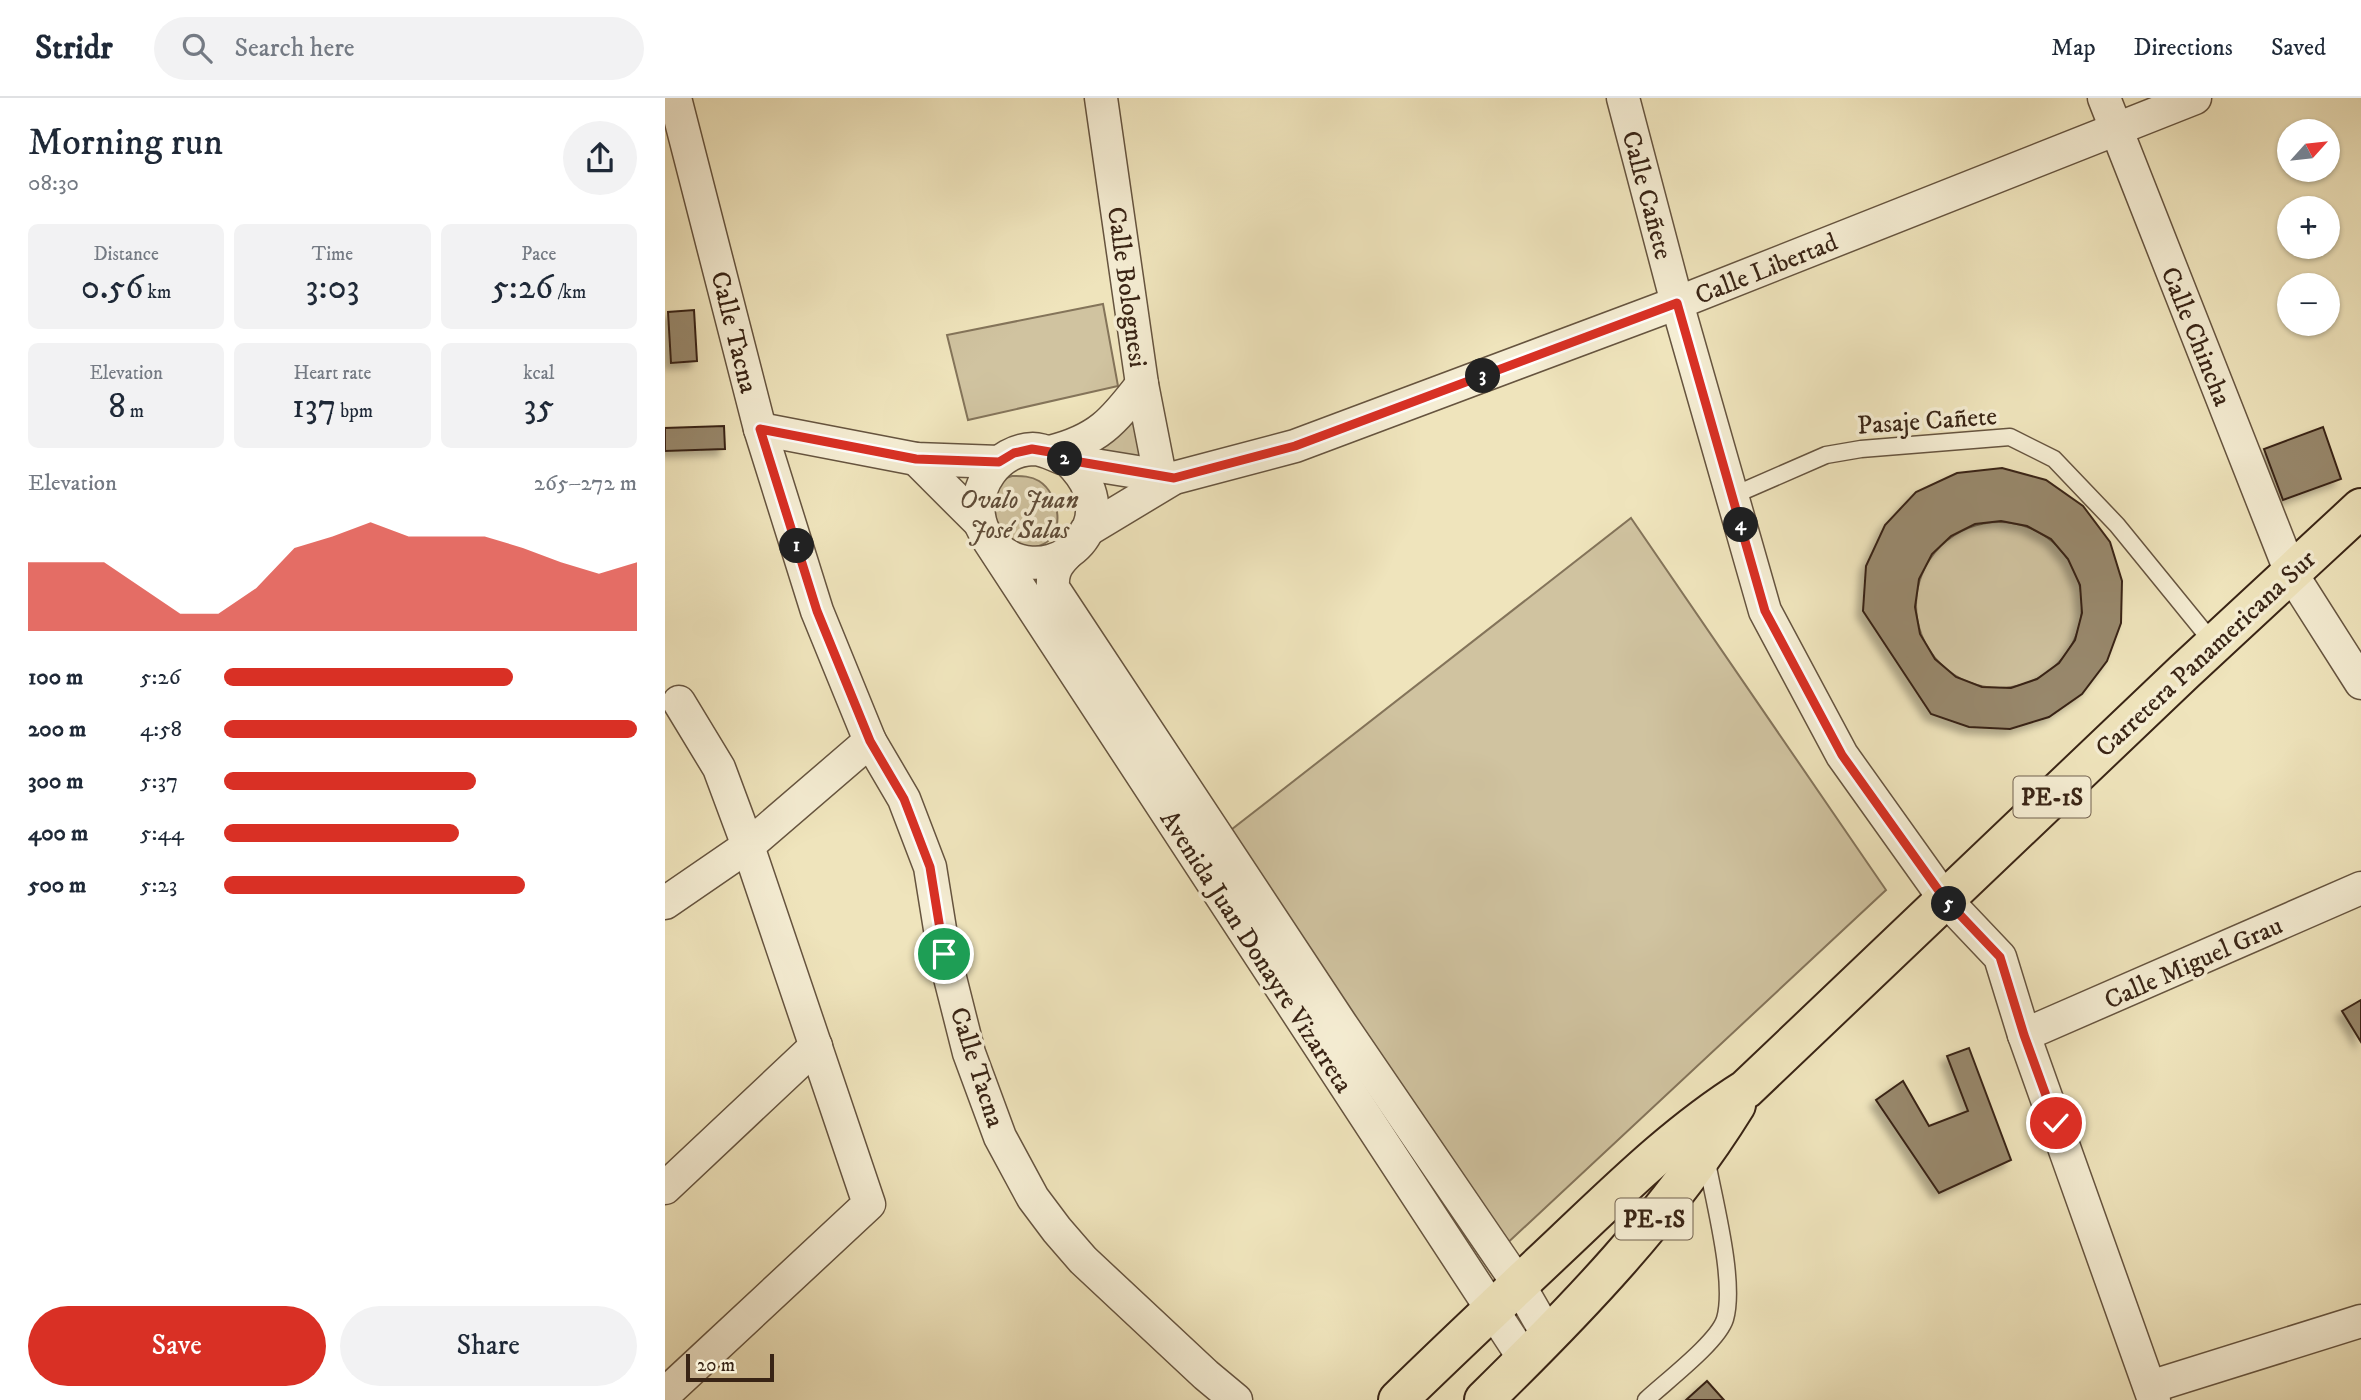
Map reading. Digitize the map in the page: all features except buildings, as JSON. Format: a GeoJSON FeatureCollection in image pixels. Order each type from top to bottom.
{"type":"FeatureCollection","features":[{"type":"Feature","properties":{"kind":"highway","name":"Carretera Panamericana Sur"},"geometry":{"type":"LineString","coordinates":[[1484,1400],[1537,1349],[1653,1220],[1699,1139],[1709,1112],[1746,1089],[1944,898],[2361,508]]}},
{"type":"Feature","properties":{"kind":"highway","name":"Carretera Panamericana Sur"},"geometry":{"type":"LineString","coordinates":[[1398,1400],[1620,1189],[1699,1139]]}},
{"type":"Feature","properties":{"kind":"street","name":"Calle Tacna"},"geometry":{"type":"LineString","coordinates":[[675,98],[760,429],[817,611],[870,741],[904,799],[930,867],[944,954],[969,1053],[1000,1137],[1049,1220],[1083,1260],[1236,1400]]}},
{"type":"Feature","properties":{"kind":"street","name":"Calle Bolognesi"},"geometry":{"type":"LineString","coordinates":[[1101,98],[1142,384],[1167,477]]}},
{"type":"Feature","properties":{"kind":"street","name":"Calle Cañete"},"geometry":{"type":"LineString","coordinates":[[1623,98],[1677,303],[1765,611],[1842,755],[1944,898],[2000,957],[2024,1035],[2152,1393]]}},
{"type":"Feature","properties":{"kind":"street","name":"Calle Chincha"},"geometry":{"type":"LineString","coordinates":[[2104,98],[2291,573],[2361,683]]}},
{"type":"Feature","properties":{"kind":"street","name":"Calle Libertad"},"geometry":{"type":"LineString","coordinates":[[1167,477],[1295,446],[1677,303],[2195,98]]}},
{"type":"Feature","properties":{"kind":"street"},"geometry":{"type":"LineString","coordinates":[[1059,456],[1107,426],[1142,384]]}},
{"type":"Feature","properties":{"kind":"street"},"geometry":{"type":"LineString","coordinates":[[760,429],[916,459],[999,462]]}},
{"type":"Feature","properties":{"kind":"street"},"geometry":{"type":"LineString","coordinates":[[985,532],[978,507],[980,490],[987,475],[999,462],[1014,453],[1032,449],[1167,477]]}},
{"type":"Feature","properties":{"kind":"street"},"geometry":{"type":"LineString","coordinates":[[916,459],[1005,555],[1024,563],[1046,563],[1066,555],[1081,541],[1087,531],[1091,512],[1090,492],[1081,474],[1059,456]]}},
{"type":"Feature","properties":{"kind":"street"},"geometry":{"type":"LineString","coordinates":[[1087,531],[1167,477]]}},
{"type":"Feature","properties":{"kind":"street","name":"Avenida Juan Donayre Vizarreta"},"geometry":{"type":"LineString","coordinates":[[985,532],[1327,1031],[1505,1296],[1537,1349]]}},
{"type":"Feature","properties":{"kind":"street","name":"Avenida Juan Donayre Vizarreta"},"geometry":{"type":"LineString","coordinates":[[1066,555],[1057,564],[1052,578],[1053,588],[1327,1031]]}},
{"type":"Feature","properties":{"kind":"street"},"geometry":{"type":"LineString","coordinates":[[665,1394],[869,1204],[719,768],[679,702]]}},
{"type":"Feature","properties":{"kind":"street"},"geometry":{"type":"LineString","coordinates":[[665,903],[748,846],[870,741]]}},
{"type":"Feature","properties":{"kind":"street","name":"Calle Miguel Grau"},"geometry":{"type":"LineString","coordinates":[[2024,1035],[2361,888]]}},
{"type":"Feature","properties":{"kind":"street"},"geometry":{"type":"LineString","coordinates":[[665,1188],[816,1046]]}},
{"type":"Feature","properties":{"kind":"street"},"geometry":{"type":"LineString","coordinates":[[2152,1393],[2361,1321]]}},
{"type":"Feature","properties":{"kind":"lane","name":"Pasaje Cañete"},"geometry":{"type":"LineString","coordinates":[[1732,496],[1826,455],[1861,449],[2010,437],[2054,459],[2117,525],[2214,644]]}},
{"type":"Feature","properties":{"kind":"lane"},"geometry":{"type":"LineString","coordinates":[[1646,1400],[1709,1342],[1725,1320],[1727,1290],[1723,1248],[1699,1139]]}},
{"type":"Feature","properties":{"kind":"green space"},"geometry":{"type":"Polygon","coordinates":[[[1103,304],[1118,386],[968,420],[947,335],[1103,304]]]}},
{"type":"Feature","properties":{"kind":"green space"},"geometry":{"type":"Polygon","coordinates":[[[1135,412],[1145,458],[1092,452],[1135,412]]]}},
{"type":"Feature","properties":{"kind":"green space","name":"Ovalo Juan José Salas"},"geometry":{"type":"Polygon","coordinates":[[[1012,476],[1030,477],[1039,481],[1052,495],[1056,505],[1057,525],[1054,534],[1039,546],[1006,550],[984,499],[1000,480],[1012,476]]]}},
{"type":"Feature","properties":{"kind":"green space"},"geometry":{"type":"Polygon","coordinates":[[[1631,518],[1886,890],[1501,1249],[1227,833],[1631,518]]]}},
{"type":"Feature","properties":{"kind":"green space"},"geometry":{"type":"Polygon","coordinates":[[[1999,522],[2031,528],[2058,546],[2076,573],[2082,605],[2076,637],[2058,664],[2031,682],[1999,688],[1967,682],[1940,664],[1922,637],[1916,605],[1922,573],[1940,546],[1967,528],[1999,522]]]}},
{"type":"Feature","properties":{"kind":"route"},"geometry":{"type":"LineString","coordinates":[[944,954],[930,867],[904,799],[870,741],[817,611],[760,429],[916,459],[999,462],[1014,453],[1032,449],[1050,452],[1068,460],[1174,478],[1295,446],[1677,303],[1765,611],[1842,755],[1944,898],[2000,957],[2024,1035],[2056,1123]]}}]}
